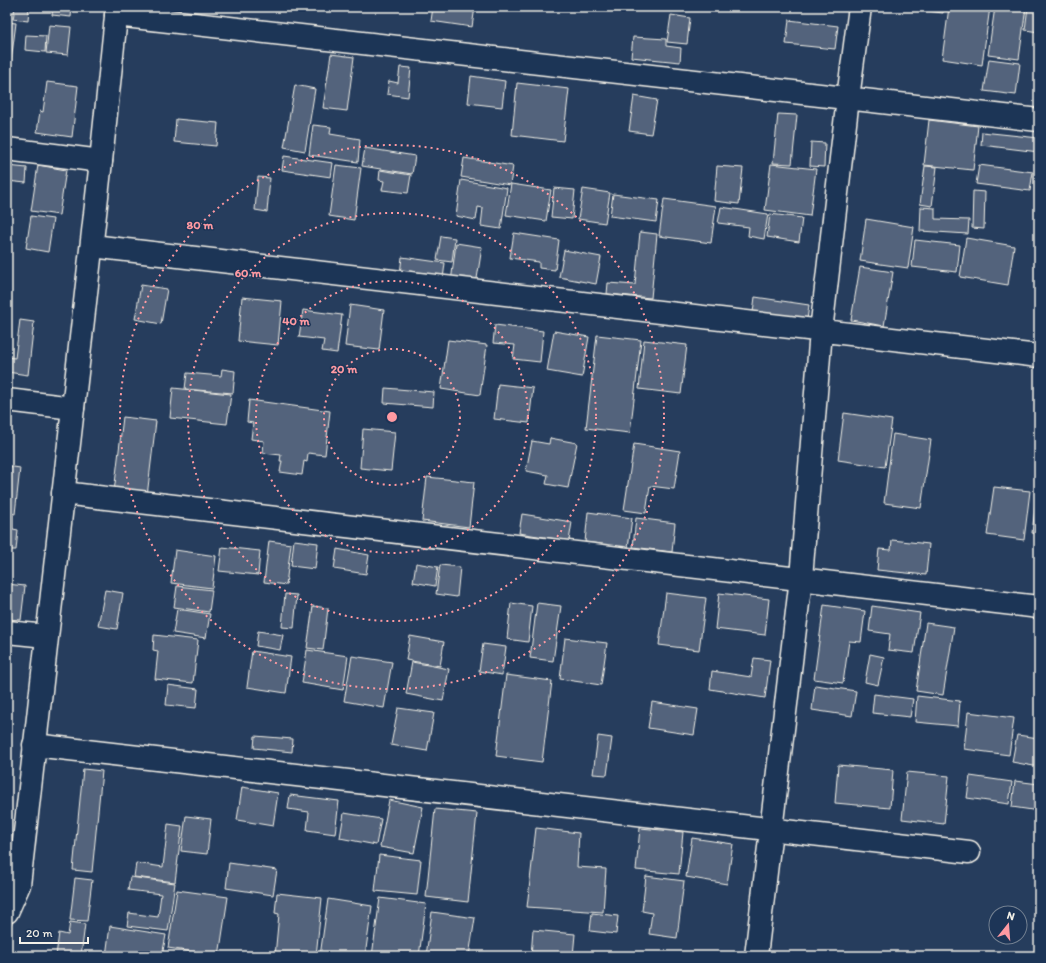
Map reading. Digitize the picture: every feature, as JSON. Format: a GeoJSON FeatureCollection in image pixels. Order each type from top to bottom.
{"type":"FeatureCollection","features":[{"type":"Feature","properties":{"kind":"street"},"geometry":{"type":"LineString","coordinates":[[756,956],[801,578],[821,331],[860,7]]}},
{"type":"Feature","properties":{"kind":"street"},"geometry":{"type":"LineString","coordinates":[[7,912],[13,884],[34,745],[92,246],[116,11],[1039,120]]}},
{"type":"Feature","properties":{"kind":"street"},"geometry":{"type":"LineString","coordinates":[[7,149],[101,161]]}},
{"type":"Feature","properties":{"kind":"street"},"geometry":{"type":"LineString","coordinates":[[92,246],[1039,356]]}},
{"type":"Feature","properties":{"kind":"street"},"geometry":{"type":"LineString","coordinates":[[7,400],[73,408]]}},
{"type":"Feature","properties":{"kind":"street"},"geometry":{"type":"LineString","coordinates":[[63,493],[1039,607]]}},
{"type":"Feature","properties":{"kind":"street"},"geometry":{"type":"LineString","coordinates":[[7,632],[46,636]]}},
{"type":"Feature","properties":{"kind":"street"},"geometry":{"type":"LineString","coordinates":[[34,745],[969,852]]}},
{"type":"Feature","properties":{"kind":"building"},"geometry":{"type":"Polygon","coordinates":[[[15,7],[29,7],[28,21],[13,19],[15,7]]]}},
{"type":"Feature","properties":{"kind":"building"},"geometry":{"type":"Polygon","coordinates":[[[53,7],[72,7],[71,17],[52,15],[53,7]]]}},
{"type":"Feature","properties":{"kind":"building"},"geometry":{"type":"Polygon","coordinates":[[[433,7],[475,7],[472,27],[431,21],[433,7]]]}},
{"type":"Feature","properties":{"kind":"building"},"geometry":{"type":"Polygon","coordinates":[[[895,7],[944,7],[943,13],[895,7]]]}},
{"type":"Feature","properties":{"kind":"building"},"geometry":{"type":"Polygon","coordinates":[[[949,7],[990,7],[982,65],[942,59],[949,7]]]}},
{"type":"Feature","properties":{"kind":"building"},"geometry":{"type":"Polygon","coordinates":[[[995,7],[1026,7],[1019,59],[988,55],[995,7]]]}},
{"type":"Feature","properties":{"kind":"building"},"geometry":{"type":"Polygon","coordinates":[[[1028,7],[1039,7],[1039,32],[1025,30],[1028,7]]]}},
{"type":"Feature","properties":{"kind":"building"},"geometry":{"type":"Polygon","coordinates":[[[671,15],[690,18],[687,44],[667,42],[671,15]]]}},
{"type":"Feature","properties":{"kind":"building"},"geometry":{"type":"Polygon","coordinates":[[[789,20],[838,26],[835,49],[786,44],[789,20]]]}},
{"type":"Feature","properties":{"kind":"building"},"geometry":{"type":"Polygon","coordinates":[[[7,22],[16,23],[10,69],[7,69],[7,22]]]}},
{"type":"Feature","properties":{"kind":"building"},"geometry":{"type":"Polygon","coordinates":[[[49,25],[71,27],[68,55],[46,53],[49,25]]]}},
{"type":"Feature","properties":{"kind":"building"},"geometry":{"type":"Polygon","coordinates":[[[26,35],[46,36],[45,52],[25,50],[26,35]]]}},
{"type":"Feature","properties":{"kind":"building"},"geometry":{"type":"Polygon","coordinates":[[[633,37],[666,39],[666,46],[681,48],[680,62],[631,57],[633,37]]]}},
{"type":"Feature","properties":{"kind":"building"},"geometry":{"type":"Polygon","coordinates":[[[331,54],[354,57],[347,111],[323,108],[331,54]]]}},
{"type":"Feature","properties":{"kind":"building"},"geometry":{"type":"Polygon","coordinates":[[[989,59],[1020,63],[1016,95],[984,91],[989,59]]]}},
{"type":"Feature","properties":{"kind":"building"},"geometry":{"type":"Polygon","coordinates":[[[400,67],[411,68],[408,97],[387,94],[389,81],[398,83],[400,67]]]}},
{"type":"Feature","properties":{"kind":"building"},"geometry":{"type":"Polygon","coordinates":[[[471,76],[505,81],[502,107],[468,103],[471,76]]]}},
{"type":"Feature","properties":{"kind":"building"},"geometry":{"type":"Polygon","coordinates":[[[47,82],[78,86],[72,137],[37,132],[40,111],[43,112],[47,82]]]}},
{"type":"Feature","properties":{"kind":"building"},"geometry":{"type":"Polygon","coordinates":[[[517,83],[569,89],[563,141],[512,135],[517,83]]]}},
{"type":"Feature","properties":{"kind":"building"},"geometry":{"type":"Polygon","coordinates":[[[295,85],[315,89],[305,151],[284,147],[295,85]]]}},
{"type":"Feature","properties":{"kind":"building"},"geometry":{"type":"Polygon","coordinates":[[[634,96],[657,100],[651,134],[629,131],[634,96]]]}},
{"type":"Feature","properties":{"kind":"building"},"geometry":{"type":"Polygon","coordinates":[[[778,114],[797,115],[792,164],[773,163],[778,114]]]}},
{"type":"Feature","properties":{"kind":"building"},"geometry":{"type":"Polygon","coordinates":[[[176,119],[218,123],[216,146],[174,142],[176,119]]]}},
{"type":"Feature","properties":{"kind":"building"},"geometry":{"type":"Polygon","coordinates":[[[929,120],[978,126],[973,170],[924,165],[929,120]]]}},
{"type":"Feature","properties":{"kind":"building"},"geometry":{"type":"Polygon","coordinates":[[[313,125],[331,127],[330,134],[360,139],[358,162],[309,155],[313,125]]]}},
{"type":"Feature","properties":{"kind":"building"},"geometry":{"type":"Polygon","coordinates":[[[982,132],[1039,138],[1039,152],[981,145],[982,132]]]}},
{"type":"Feature","properties":{"kind":"building"},"geometry":{"type":"Polygon","coordinates":[[[811,142],[825,143],[824,167],[810,166],[811,142]]]}},
{"type":"Feature","properties":{"kind":"building"},"geometry":{"type":"Polygon","coordinates":[[[365,148],[415,156],[412,174],[362,166],[365,148]]]}},
{"type":"Feature","properties":{"kind":"building"},"geometry":{"type":"Polygon","coordinates":[[[284,156],[333,163],[331,177],[282,170],[284,156]]]}},
{"type":"Feature","properties":{"kind":"building"},"geometry":{"type":"Polygon","coordinates":[[[464,158],[513,166],[510,185],[461,177],[464,158]]]}},
{"type":"Feature","properties":{"kind":"building"},"geometry":{"type":"Polygon","coordinates":[[[771,164],[816,169],[810,216],[765,210],[771,164]]]}},
{"type":"Feature","properties":{"kind":"building"},"geometry":{"type":"Polygon","coordinates":[[[38,165],[66,170],[59,215],[31,211],[38,165]]]}},
{"type":"Feature","properties":{"kind":"building"},"geometry":{"type":"Polygon","coordinates":[[[336,165],[361,168],[354,220],[329,216],[336,165]]]}},
{"type":"Feature","properties":{"kind":"building"},"geometry":{"type":"Polygon","coordinates":[[[979,165],[1033,172],[1030,191],[976,184],[979,165]]]}},
{"type":"Feature","properties":{"kind":"building"},"geometry":{"type":"Polygon","coordinates":[[[7,166],[27,168],[26,183],[7,181],[7,166]]]}},
{"type":"Feature","properties":{"kind":"building"},"geometry":{"type":"Polygon","coordinates":[[[717,166],[743,168],[739,204],[714,201],[717,166]]]}},
{"type":"Feature","properties":{"kind":"building"},"geometry":{"type":"Polygon","coordinates":[[[925,166],[937,167],[932,206],[920,204],[925,166]]]}},
{"type":"Feature","properties":{"kind":"building"},"geometry":{"type":"Polygon","coordinates":[[[380,170],[411,175],[408,193],[382,190],[384,181],[379,180],[380,170]]]}},
{"type":"Feature","properties":{"kind":"building"},"geometry":{"type":"Polygon","coordinates":[[[258,177],[270,178],[267,212],[255,210],[258,177]]]}},
{"type":"Feature","properties":{"kind":"building"},"geometry":{"type":"Polygon","coordinates":[[[461,180],[507,188],[501,229],[481,226],[483,208],[478,207],[476,220],[456,216],[461,180]]]}},
{"type":"Feature","properties":{"kind":"building"},"geometry":{"type":"Polygon","coordinates":[[[511,184],[551,190],[546,221],[506,215],[511,184]]]}},
{"type":"Feature","properties":{"kind":"building"},"geometry":{"type":"Polygon","coordinates":[[[554,188],[575,190],[572,219],[551,217],[554,188]]]}},
{"type":"Feature","properties":{"kind":"building"},"geometry":{"type":"Polygon","coordinates":[[[583,189],[610,193],[605,223],[578,219],[583,189]]]}},
{"type":"Feature","properties":{"kind":"building"},"geometry":{"type":"Polygon","coordinates":[[[973,191],[985,192],[984,229],[972,228],[973,191]]]}},
{"type":"Feature","properties":{"kind":"building"},"geometry":{"type":"Polygon","coordinates":[[[613,194],[659,200],[656,222],[610,216],[613,194]]]}},
{"type":"Feature","properties":{"kind":"building"},"geometry":{"type":"Polygon","coordinates":[[[664,199],[716,206],[711,243],[659,236],[664,199]]]}},
{"type":"Feature","properties":{"kind":"building"},"geometry":{"type":"Polygon","coordinates":[[[721,207],[768,214],[764,239],[748,236],[749,227],[718,223],[721,207]]]}},
{"type":"Feature","properties":{"kind":"building"},"geometry":{"type":"Polygon","coordinates":[[[921,207],[935,208],[935,219],[969,220],[968,234],[920,231],[921,207]]]}},
{"type":"Feature","properties":{"kind":"building"},"geometry":{"type":"Polygon","coordinates":[[[770,214],[802,218],[799,242],[767,237],[770,214]]]}},
{"type":"Feature","properties":{"kind":"building"},"geometry":{"type":"Polygon","coordinates":[[[31,216],[53,219],[48,252],[26,248],[31,216]]]}},
{"type":"Feature","properties":{"kind":"building"},"geometry":{"type":"Polygon","coordinates":[[[866,219],[914,227],[908,268],[860,261],[866,219]]]}},
{"type":"Feature","properties":{"kind":"building"},"geometry":{"type":"Polygon","coordinates":[[[640,232],[657,234],[651,298],[607,294],[608,283],[635,285],[640,232]]]}},
{"type":"Feature","properties":{"kind":"building"},"geometry":{"type":"Polygon","coordinates":[[[514,233],[559,240],[555,270],[539,268],[539,262],[510,258],[514,233]]]}},
{"type":"Feature","properties":{"kind":"building"},"geometry":{"type":"Polygon","coordinates":[[[441,236],[455,238],[452,262],[437,260],[441,236]]]}},
{"type":"Feature","properties":{"kind":"building"},"geometry":{"type":"Polygon","coordinates":[[[966,238],[1014,246],[1008,285],[960,277],[966,238]]]}},
{"type":"Feature","properties":{"kind":"building"},"geometry":{"type":"Polygon","coordinates":[[[915,240],[960,245],[957,272],[912,267],[915,240]]]}},
{"type":"Feature","properties":{"kind":"building"},"geometry":{"type":"Polygon","coordinates":[[[456,243],[482,247],[476,285],[451,282],[456,243]]]}},
{"type":"Feature","properties":{"kind":"building"},"geometry":{"type":"Polygon","coordinates":[[[564,250],[601,257],[596,284],[559,277],[564,250]]]}},
{"type":"Feature","properties":{"kind":"building"},"geometry":{"type":"Polygon","coordinates":[[[402,257],[445,263],[443,279],[400,274],[402,257]]]}},
{"type":"Feature","properties":{"kind":"building"},"geometry":{"type":"Polygon","coordinates":[[[860,267],[893,272],[884,326],[851,320],[860,267]]]}},
{"type":"Feature","properties":{"kind":"building"},"geometry":{"type":"Polygon","coordinates":[[[141,285],[167,289],[161,324],[135,319],[141,285]]]}},
{"type":"Feature","properties":{"kind":"building"},"geometry":{"type":"Polygon","coordinates":[[[242,297],[282,301],[278,345],[238,341],[242,297]]]}},
{"type":"Feature","properties":{"kind":"building"},"geometry":{"type":"Polygon","coordinates":[[[755,297],[809,305],[807,320],[753,312],[755,297]]]}},
{"type":"Feature","properties":{"kind":"building"},"geometry":{"type":"Polygon","coordinates":[[[350,305],[384,310],[379,350],[345,346],[350,305]]]}},
{"type":"Feature","properties":{"kind":"building"},"geometry":{"type":"Polygon","coordinates":[[[303,310],[342,315],[337,353],[322,351],[324,340],[299,337],[303,310]]]}},
{"type":"Feature","properties":{"kind":"building"},"geometry":{"type":"Polygon","coordinates":[[[20,320],[34,322],[28,375],[7,372],[7,357],[15,358],[20,320]]]}},
{"type":"Feature","properties":{"kind":"building"},"geometry":{"type":"Polygon","coordinates":[[[495,325],[543,331],[540,362],[513,359],[515,345],[493,343],[495,325]]]}},
{"type":"Feature","properties":{"kind":"building"},"geometry":{"type":"Polygon","coordinates":[[[554,331],[589,337],[582,377],[547,371],[554,331]]]}},
{"type":"Feature","properties":{"kind":"building"},"geometry":{"type":"Polygon","coordinates":[[[597,335],[641,340],[630,433],[586,428],[597,335]]]}},
{"type":"Feature","properties":{"kind":"building"},"geometry":{"type":"Polygon","coordinates":[[[448,340],[487,345],[480,395],[441,389],[448,340]]]}},
{"type":"Feature","properties":{"kind":"building"},"geometry":{"type":"Polygon","coordinates":[[[644,340],[687,345],[681,394],[639,389],[644,340]]]}},
{"type":"Feature","properties":{"kind":"building"},"geometry":{"type":"Polygon","coordinates":[[[222,369],[235,371],[233,393],[185,389],[187,373],[221,376],[222,369]]]}},
{"type":"Feature","properties":{"kind":"building"},"geometry":{"type":"Polygon","coordinates":[[[498,384],[533,388],[529,423],[494,419],[498,384]]]}},
{"type":"Feature","properties":{"kind":"building"},"geometry":{"type":"Polygon","coordinates":[[[173,388],[231,394],[227,424],[170,418],[173,388]]]}},
{"type":"Feature","properties":{"kind":"building"},"geometry":{"type":"Polygon","coordinates":[[[385,388],[434,392],[433,407],[384,403],[385,388]]]}},
{"type":"Feature","properties":{"kind":"building"},"geometry":{"type":"Polygon","coordinates":[[[249,400],[330,411],[325,455],[308,453],[307,462],[304,461],[302,475],[280,472],[282,461],[280,461],[281,455],[263,453],[264,441],[251,439],[253,423],[247,422],[249,400]]]}},
{"type":"Feature","properties":{"kind":"building"},"geometry":{"type":"Polygon","coordinates":[[[844,413],[892,420],[885,467],[838,460],[844,413]]]}},
{"type":"Feature","properties":{"kind":"building"},"geometry":{"type":"Polygon","coordinates":[[[123,417],[156,421],[147,496],[114,492],[123,417]]]}},
{"type":"Feature","properties":{"kind":"building"},"geometry":{"type":"Polygon","coordinates":[[[363,429],[395,432],[391,471],[360,468],[363,429]]]}},
{"type":"Feature","properties":{"kind":"building"},"geometry":{"type":"Polygon","coordinates":[[[893,434],[931,440],[921,508],[884,503],[893,434]]]}},
{"type":"Feature","properties":{"kind":"building"},"geometry":{"type":"Polygon","coordinates":[[[550,438],[577,443],[568,488],[546,484],[548,475],[526,471],[532,441],[549,444],[550,438]]]}},
{"type":"Feature","properties":{"kind":"building"},"geometry":{"type":"Polygon","coordinates":[[[634,444],[680,451],[674,489],[650,486],[646,513],[624,510],[634,444]]]}},
{"type":"Feature","properties":{"kind":"building"},"geometry":{"type":"Polygon","coordinates":[[[7,466],[20,468],[15,514],[7,513],[7,466]]]}},
{"type":"Feature","properties":{"kind":"building"},"geometry":{"type":"Polygon","coordinates":[[[427,477],[474,482],[469,527],[422,521],[427,477]]]}},
{"type":"Feature","properties":{"kind":"building"},"geometry":{"type":"Polygon","coordinates":[[[994,487],[1030,491],[1024,540],[987,535],[994,487]]]}},
{"type":"Feature","properties":{"kind":"building"},"geometry":{"type":"Polygon","coordinates":[[[1037,492],[1039,492],[1039,534],[1032,533],[1037,492]]]}},
{"type":"Feature","properties":{"kind":"building"},"geometry":{"type":"Polygon","coordinates":[[[588,512],[632,518],[628,548],[585,542],[588,512]]]}},
{"type":"Feature","properties":{"kind":"building"},"geometry":{"type":"Polygon","coordinates":[[[522,514],[572,522],[569,541],[519,533],[522,514]]]}},
{"type":"Feature","properties":{"kind":"building"},"geometry":{"type":"Polygon","coordinates":[[[7,515],[13,515],[13,529],[18,530],[16,550],[7,550],[7,515]]]}},
{"type":"Feature","properties":{"kind":"building"},"geometry":{"type":"Polygon","coordinates":[[[636,518],[675,523],[672,552],[633,547],[636,518]]]}},
{"type":"Feature","properties":{"kind":"building"},"geometry":{"type":"Polygon","coordinates":[[[294,540],[318,543],[315,569],[291,566],[294,540]]]}},
{"type":"Feature","properties":{"kind":"building"},"geometry":{"type":"Polygon","coordinates":[[[892,540],[929,544],[926,575],[877,570],[879,549],[891,550],[892,540]]]}},
{"type":"Feature","properties":{"kind":"building"},"geometry":{"type":"Polygon","coordinates":[[[269,541],[291,544],[286,585],[264,582],[269,541]]]}},
{"type":"Feature","properties":{"kind":"building"},"geometry":{"type":"Polygon","coordinates":[[[222,547],[260,551],[258,575],[219,571],[222,547]]]}},
{"type":"Feature","properties":{"kind":"building"},"geometry":{"type":"Polygon","coordinates":[[[337,549],[369,555],[366,574],[334,569],[337,549]]]}},
{"type":"Feature","properties":{"kind":"building"},"geometry":{"type":"Polygon","coordinates":[[[175,550],[216,556],[212,588],[171,583],[175,550]]]}},
{"type":"Feature","properties":{"kind":"building"},"geometry":{"type":"Polygon","coordinates":[[[416,563],[438,567],[435,586],[413,582],[416,563]]]}},
{"type":"Feature","properties":{"kind":"building"},"geometry":{"type":"Polygon","coordinates":[[[440,565],[460,567],[457,597],[436,594],[440,565]]]}},
{"type":"Feature","properties":{"kind":"building"},"geometry":{"type":"Polygon","coordinates":[[[7,584],[25,586],[21,620],[7,619],[7,584]]]}},
{"type":"Feature","properties":{"kind":"building"},"geometry":{"type":"Polygon","coordinates":[[[177,586],[212,590],[209,612],[174,607],[177,586]]]}},
{"type":"Feature","properties":{"kind":"building"},"geometry":{"type":"Polygon","coordinates":[[[105,590],[123,593],[117,629],[98,626],[105,590]]]}},
{"type":"Feature","properties":{"kind":"building"},"geometry":{"type":"Polygon","coordinates":[[[666,593],[706,598],[699,650],[659,645],[666,593]]]}},
{"type":"Feature","properties":{"kind":"building"},"geometry":{"type":"Polygon","coordinates":[[[719,593],[769,599],[765,635],[715,629],[719,593]]]}},
{"type":"Feature","properties":{"kind":"building"},"geometry":{"type":"Polygon","coordinates":[[[285,594],[297,595],[294,628],[282,627],[285,594]]]}},
{"type":"Feature","properties":{"kind":"building"},"geometry":{"type":"Polygon","coordinates":[[[511,603],[532,606],[528,642],[507,639],[511,603]]]}},
{"type":"Feature","properties":{"kind":"building"},"geometry":{"type":"Polygon","coordinates":[[[537,603],[561,606],[553,661],[530,658],[537,603]]]}},
{"type":"Feature","properties":{"kind":"building"},"geometry":{"type":"Polygon","coordinates":[[[824,605],[865,611],[861,642],[849,641],[843,683],[814,679],[824,605]]]}},
{"type":"Feature","properties":{"kind":"building"},"geometry":{"type":"Polygon","coordinates":[[[313,606],[328,608],[323,650],[307,648],[313,606]]]}},
{"type":"Feature","properties":{"kind":"building"},"geometry":{"type":"Polygon","coordinates":[[[872,606],[920,613],[914,653],[888,650],[890,634],[869,631],[872,606]]]}},
{"type":"Feature","properties":{"kind":"building"},"geometry":{"type":"Polygon","coordinates":[[[177,609],[210,614],[206,638],[173,633],[177,609]]]}},
{"type":"Feature","properties":{"kind":"building"},"geometry":{"type":"Polygon","coordinates":[[[926,623],[954,627],[943,695],[916,691],[926,623]]]}},
{"type":"Feature","properties":{"kind":"building"},"geometry":{"type":"Polygon","coordinates":[[[258,631],[283,635],[280,650],[256,646],[258,631]]]}},
{"type":"Feature","properties":{"kind":"building"},"geometry":{"type":"Polygon","coordinates":[[[154,635],[198,640],[193,683],[155,679],[158,651],[153,650],[154,635]]]}},
{"type":"Feature","properties":{"kind":"building"},"geometry":{"type":"Polygon","coordinates":[[[410,636],[444,642],[440,666],[406,660],[410,636]]]}},
{"type":"Feature","properties":{"kind":"building"},"geometry":{"type":"Polygon","coordinates":[[[565,638],[607,643],[601,685],[560,679],[565,638]]]}},
{"type":"Feature","properties":{"kind":"building"},"geometry":{"type":"Polygon","coordinates":[[[483,644],[506,647],[502,675],[479,671],[483,644]]]}},
{"type":"Feature","properties":{"kind":"building"},"geometry":{"type":"Polygon","coordinates":[[[307,650],[348,656],[343,690],[302,683],[307,650]]]}},
{"type":"Feature","properties":{"kind":"building"},"geometry":{"type":"Polygon","coordinates":[[[252,651],[291,657],[286,693],[247,687],[252,651]]]}},
{"type":"Feature","properties":{"kind":"building"},"geometry":{"type":"Polygon","coordinates":[[[870,654],[884,657],[878,685],[865,682],[870,654]]]}},
{"type":"Feature","properties":{"kind":"building"},"geometry":{"type":"Polygon","coordinates":[[[352,656],[392,662],[384,708],[344,701],[352,656]]]}},
{"type":"Feature","properties":{"kind":"building"},"geometry":{"type":"Polygon","coordinates":[[[754,658],[770,660],[765,698],[710,689],[712,671],[751,677],[754,658]]]}},
{"type":"Feature","properties":{"kind":"building"},"geometry":{"type":"Polygon","coordinates":[[[412,662],[449,669],[443,701],[406,694],[412,662]]]}},
{"type":"Feature","properties":{"kind":"building"},"geometry":{"type":"Polygon","coordinates":[[[506,675],[552,681],[542,762],[496,756],[506,675]]]}},
{"type":"Feature","properties":{"kind":"building"},"geometry":{"type":"Polygon","coordinates":[[[168,685],[198,689],[196,708],[166,705],[168,685]]]}},
{"type":"Feature","properties":{"kind":"building"},"geometry":{"type":"Polygon","coordinates":[[[815,685],[856,691],[852,716],[812,710],[815,685]]]}},
{"type":"Feature","properties":{"kind":"building"},"geometry":{"type":"Polygon","coordinates":[[[874,694],[913,699],[910,717],[872,713],[874,694]]]}},
{"type":"Feature","properties":{"kind":"building"},"geometry":{"type":"Polygon","coordinates":[[[917,696],[960,701],[958,726],[915,722],[917,696]]]}},
{"type":"Feature","properties":{"kind":"building"},"geometry":{"type":"Polygon","coordinates":[[[652,702],[698,709],[694,735],[648,728],[652,702]]]}},
{"type":"Feature","properties":{"kind":"building"},"geometry":{"type":"Polygon","coordinates":[[[398,708],[434,713],[427,751],[391,745],[398,708]]]}},
{"type":"Feature","properties":{"kind":"building"},"geometry":{"type":"Polygon","coordinates":[[[968,712],[1014,718],[1009,755],[964,749],[968,712]]]}},
{"type":"Feature","properties":{"kind":"building"},"geometry":{"type":"Polygon","coordinates":[[[1017,735],[1039,738],[1039,767],[1012,762],[1017,735]]]}},
{"type":"Feature","properties":{"kind":"building"},"geometry":{"type":"Polygon","coordinates":[[[255,736],[293,739],[292,752],[254,748],[255,736]]]}},
{"type":"Feature","properties":{"kind":"building"},"geometry":{"type":"Polygon","coordinates":[[[598,736],[612,738],[607,775],[593,774],[598,736]]]}},
{"type":"Feature","properties":{"kind":"building"},"geometry":{"type":"Polygon","coordinates":[[[838,765],[893,770],[890,808],[835,803],[838,765]]]}},
{"type":"Feature","properties":{"kind":"building"},"geometry":{"type":"Polygon","coordinates":[[[83,769],[102,771],[92,872],[73,870],[83,769]]]}},
{"type":"Feature","properties":{"kind":"building"},"geometry":{"type":"Polygon","coordinates":[[[907,772],[949,776],[944,824],[902,819],[907,772]]]}},
{"type":"Feature","properties":{"kind":"building"},"geometry":{"type":"Polygon","coordinates":[[[970,776],[1012,782],[1009,804],[967,798],[970,776]]]}},
{"type":"Feature","properties":{"kind":"building"},"geometry":{"type":"Polygon","coordinates":[[[1015,781],[1039,784],[1039,811],[1012,807],[1015,781]]]}},
{"type":"Feature","properties":{"kind":"building"},"geometry":{"type":"Polygon","coordinates":[[[242,787],[278,793],[273,826],[237,820],[242,787]]]}},
{"type":"Feature","properties":{"kind":"building"},"geometry":{"type":"Polygon","coordinates":[[[290,795],[339,801],[335,834],[307,830],[309,812],[288,809],[290,795]]]}},
{"type":"Feature","properties":{"kind":"building"},"geometry":{"type":"Polygon","coordinates":[[[389,800],[423,807],[414,853],[380,847],[389,800]]]}},
{"type":"Feature","properties":{"kind":"building"},"geometry":{"type":"Polygon","coordinates":[[[435,809],[477,813],[468,902],[426,897],[435,809]]]}},
{"type":"Feature","properties":{"kind":"building"},"geometry":{"type":"Polygon","coordinates":[[[344,813],[381,819],[376,845],[340,838],[344,813]]]}},
{"type":"Feature","properties":{"kind":"building"},"geometry":{"type":"Polygon","coordinates":[[[186,816],[211,819],[207,854],[181,851],[186,816]]]}},
{"type":"Feature","properties":{"kind":"building"},"geometry":{"type":"Polygon","coordinates":[[[168,824],[182,826],[175,882],[134,877],[136,863],[163,867],[168,824]]]}},
{"type":"Feature","properties":{"kind":"building"},"geometry":{"type":"Polygon","coordinates":[[[536,828],[579,833],[577,867],[606,869],[603,912],[527,907],[536,828]]]}},
{"type":"Feature","properties":{"kind":"building"},"geometry":{"type":"Polygon","coordinates":[[[640,828],[683,832],[679,874],[636,870],[640,828]]]}},
{"type":"Feature","properties":{"kind":"building"},"geometry":{"type":"Polygon","coordinates":[[[692,838],[733,844],[727,884],[686,877],[692,838]]]}},
{"type":"Feature","properties":{"kind":"building"},"geometry":{"type":"Polygon","coordinates":[[[379,855],[421,860],[417,895],[375,891],[379,855]]]}},
{"type":"Feature","properties":{"kind":"building"},"geometry":{"type":"Polygon","coordinates":[[[229,863],[277,870],[273,895],[226,888],[229,863]]]}},
{"type":"Feature","properties":{"kind":"building"},"geometry":{"type":"Polygon","coordinates":[[[646,876],[684,881],[677,938],[649,934],[652,913],[642,911],[646,876]]]}},
{"type":"Feature","properties":{"kind":"building"},"geometry":{"type":"Polygon","coordinates":[[[130,877],[175,883],[168,931],[127,926],[129,913],[158,917],[161,894],[128,890],[130,877]]]}},
{"type":"Feature","properties":{"kind":"building"},"geometry":{"type":"Polygon","coordinates":[[[75,878],[92,880],[87,921],[70,920],[75,878]]]}},
{"type":"Feature","properties":{"kind":"building"},"geometry":{"type":"Polygon","coordinates":[[[177,890],[228,897],[219,956],[168,948],[177,890]]]}},
{"type":"Feature","properties":{"kind":"building"},"geometry":{"type":"Polygon","coordinates":[[[277,893],[322,898],[316,956],[275,956],[279,914],[275,913],[277,893]]]}},
{"type":"Feature","properties":{"kind":"building"},"geometry":{"type":"Polygon","coordinates":[[[380,898],[426,904],[419,956],[372,956],[380,898]]]}},
{"type":"Feature","properties":{"kind":"building"},"geometry":{"type":"Polygon","coordinates":[[[328,899],[372,906],[365,956],[320,956],[328,899]]]}},
{"type":"Feature","properties":{"kind":"building"},"geometry":{"type":"Polygon","coordinates":[[[432,912],[475,918],[469,956],[426,956],[432,912]]]}},
{"type":"Feature","properties":{"kind":"building"},"geometry":{"type":"Polygon","coordinates":[[[592,913],[618,916],[616,934],[590,931],[592,913]]]}},
{"type":"Feature","properties":{"kind":"building"},"geometry":{"type":"Polygon","coordinates":[[[70,922],[85,924],[81,956],[56,956],[59,933],[68,935],[70,922]]]}},
{"type":"Feature","properties":{"kind":"building"},"geometry":{"type":"Polygon","coordinates":[[[110,926],[166,935],[162,956],[106,956],[110,926]]]}},
{"type":"Feature","properties":{"kind":"building"},"geometry":{"type":"Polygon","coordinates":[[[533,930],[575,934],[573,956],[531,956],[533,930]]]}}]}
